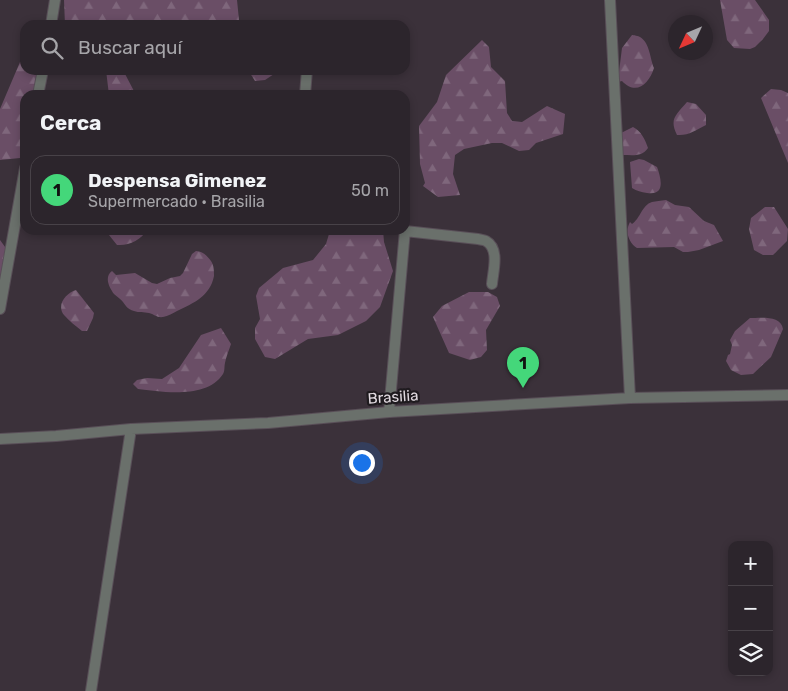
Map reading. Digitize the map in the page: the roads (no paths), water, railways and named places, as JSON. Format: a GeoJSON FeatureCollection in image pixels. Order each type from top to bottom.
{"type":"FeatureCollection","features":[{"type":"Feature","properties":{"kind":"street"},"geometry":{"type":"LineString","coordinates":[[51,20],[55,0]]}},
{"type":"Feature","properties":{"kind":"street"},"geometry":{"type":"LineString","coordinates":[[610,0],[630,398]]}},
{"type":"Feature","properties":{"kind":"street"},"geometry":{"type":"LineString","coordinates":[[39,90],[41,75]]}},
{"type":"Feature","properties":{"kind":"street"},"geometry":{"type":"LineString","coordinates":[[305,90],[307,75]]}},
{"type":"Feature","properties":{"kind":"street"},"geometry":{"type":"LineString","coordinates":[[0,309],[20,196]]}},
{"type":"Feature","properties":{"kind":"street"},"geometry":{"type":"LineString","coordinates":[[410,231],[486,241],[492,246],[495,257],[492,284]]}},
{"type":"Feature","properties":{"kind":"street"},"geometry":{"type":"LineString","coordinates":[[389,412],[405,235]]}},
{"type":"Feature","properties":{"kind":"street","name":"Brasilia"},"geometry":{"type":"LineString","coordinates":[[0,439],[131,429],[268,423],[389,412],[630,398],[788,395]]}},
{"type":"Feature","properties":{"kind":"street"},"geometry":{"type":"LineString","coordinates":[[91,691],[131,429]]}},
{"type":"Feature","properties":{"kind":"place","name":"Despensa Gimenez"},"geometry":{"type":"Point","coordinates":[523,388]}}]}
